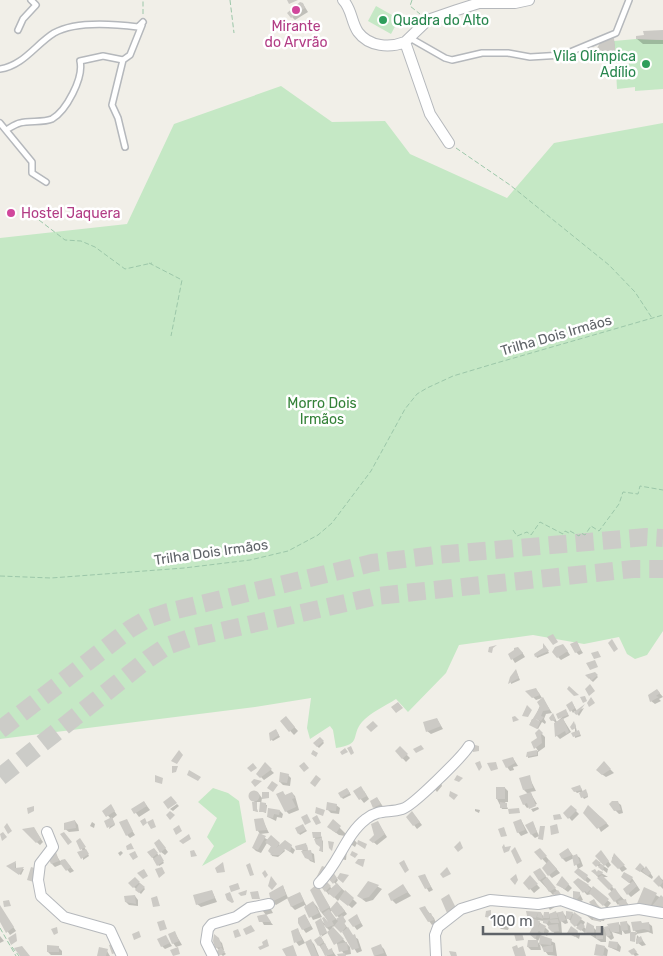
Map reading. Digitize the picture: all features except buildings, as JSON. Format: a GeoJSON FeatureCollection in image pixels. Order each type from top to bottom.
{"type":"FeatureCollection","features":[{"type":"Feature","properties":{"kind":"street"},"geometry":{"type":"LineString","coordinates":[[343,0],[349,7],[359,32],[372,42],[384,46],[408,40],[428,20],[480,3],[515,3],[529,0]]}},
{"type":"Feature","properties":{"kind":"street"},"geometry":{"type":"LineString","coordinates":[[408,40],[430,114],[449,143]]}},
{"type":"Feature","properties":{"kind":"street"},"geometry":{"type":"LineString","coordinates":[[319,883],[333,869],[343,848],[362,822],[378,812],[405,808],[434,784],[469,746]]}},
{"type":"Feature","properties":{"kind":"street"},"geometry":{"type":"LineString","coordinates":[[48,832],[53,847],[40,864],[38,880],[41,896],[64,917],[110,930],[122,956]]}},
{"type":"Feature","properties":{"kind":"street"},"geometry":{"type":"LineString","coordinates":[[436,956],[435,935],[438,927],[462,909],[490,900],[538,904],[565,900],[600,914],[639,909],[662,913]]}},
{"type":"Feature","properties":{"kind":"street"},"geometry":{"type":"LineString","coordinates":[[213,956],[206,942],[208,930],[212,924],[236,917],[249,908],[269,904]]}},
{"type":"Feature","properties":{"kind":"lane"},"geometry":{"type":"LineString","coordinates":[[18,30],[23,19],[36,5],[31,0]]}},
{"type":"Feature","properties":{"kind":"lane"},"geometry":{"type":"LineString","coordinates":[[408,40],[452,60],[482,52],[508,53],[530,57],[563,55],[616,33],[629,0]]}},
{"type":"Feature","properties":{"kind":"lane"},"geometry":{"type":"LineString","coordinates":[[125,147],[118,118],[112,105],[123,60],[130,55],[143,22]]}},
{"type":"Feature","properties":{"kind":"lane"},"geometry":{"type":"LineString","coordinates":[[0,69],[8,68],[24,58],[53,34],[64,28],[111,24],[138,27],[143,22]]}},
{"type":"Feature","properties":{"kind":"lane"},"geometry":{"type":"LineString","coordinates":[[6,130],[19,123],[51,119],[64,108],[70,94],[78,86],[82,68],[80,61],[103,56],[123,60]]}},
{"type":"Feature","properties":{"kind":"lane"},"geometry":{"type":"LineString","coordinates":[[0,123],[32,162],[32,173],[46,182]]}},
{"type":"Feature","properties":{"kind":"path"},"geometry":{"type":"LineString","coordinates":[[143,0],[143,22]]}},
{"type":"Feature","properties":{"kind":"path"},"geometry":{"type":"LineString","coordinates":[[230,0],[234,34]]}},
{"type":"Feature","properties":{"kind":"path"},"geometry":{"type":"LineString","coordinates":[[412,0],[410,6],[428,20]]}},
{"type":"Feature","properties":{"kind":"path"},"geometry":{"type":"LineString","coordinates":[[616,66],[629,65]]}},
{"type":"Feature","properties":{"kind":"path"},"geometry":{"type":"LineString","coordinates":[[449,143],[510,185],[609,265],[635,292],[652,318]]}},
{"type":"Feature","properties":{"kind":"path"},"geometry":{"type":"LineString","coordinates":[[39,220],[64,240],[81,241],[95,247],[125,269],[152,263]]}},
{"type":"Feature","properties":{"kind":"path"},"geometry":{"type":"LineString","coordinates":[[149,263],[182,280],[171,336]]}},
{"type":"Feature","properties":{"kind":"path","name":"Trilha Dois Irmãos"},"geometry":{"type":"LineString","coordinates":[[0,576],[50,578],[184,568],[250,560],[288,550],[318,535],[337,516],[371,471],[405,409],[417,394],[426,388],[453,376],[663,315]]}},
{"type":"Feature","properties":{"kind":"path"},"geometry":{"type":"LineString","coordinates":[[513,530],[517,536],[527,532],[531,535],[540,522],[563,534],[565,532],[569,534],[570,531],[579,536],[581,533],[585,535],[591,526],[599,531],[619,504],[623,492],[638,494],[640,486],[663,490]]}},
{"type":"Feature","properties":{"kind":"path"},"geometry":{"type":"LineString","coordinates":[[0,928],[16,956]]}},
{"type":"Feature","properties":{"kind":"path"},"geometry":{"type":"LineString","coordinates":[[9,943],[19,956]]}},
{"type":"Feature","properties":{"kind":"green space","name":"Quadra do Alto"},"geometry":{"type":"Polygon","coordinates":[[[376,6],[399,19],[391,34],[368,21],[376,6]]]}},
{"type":"Feature","properties":{"kind":"green space","name":"Vila Olímpica Adílio"},"geometry":{"type":"Polygon","coordinates":[[[636,39],[663,40],[663,89],[635,91],[635,87],[617,89],[616,70],[629,69],[629,62],[616,63],[614,41],[636,39]]]}},
{"type":"Feature","properties":{"kind":"green space","name":"Morro Dois Irmãos"},"geometry":{"type":"Polygon","coordinates":[[[281,86],[332,122],[385,121],[410,154],[507,198],[554,143],[663,123],[663,631],[647,655],[635,659],[627,654],[619,637],[584,644],[533,635],[459,645],[446,673],[408,712],[396,699],[362,722],[353,742],[336,748],[333,730],[330,726],[310,739],[307,728],[311,698],[255,707],[0,739],[0,238],[127,224],[174,124],[281,86]]]}},
{"type":"Feature","properties":{"kind":"green space"},"geometry":{"type":"Polygon","coordinates":[[[213,788],[228,793],[239,801],[246,842],[202,866],[214,846],[207,837],[217,818],[198,802],[213,788]]]}},
{"type":"Feature","properties":{"kind":"tunnel"},"geometry":{"type":"LineString","coordinates":[[0,730],[130,629],[147,619],[168,612],[372,563],[436,555],[646,537],[663,538]]}},
{"type":"Feature","properties":{"kind":"tunnel"},"geometry":{"type":"LineString","coordinates":[[0,777],[148,659],[167,646],[190,638],[377,596],[633,569],[663,569]]}},
{"type":"Feature","properties":{"kind":"place","name":"Mirante do Arvrão"},"geometry":{"type":"Point","coordinates":[296,10]}},
{"type":"Feature","properties":{"kind":"place","name":"Quadra do Alto"},"geometry":{"type":"Point","coordinates":[383,20]}},
{"type":"Feature","properties":{"kind":"place","name":"Vila Olímpica Adílio"},"geometry":{"type":"Point","coordinates":[646,64]}},
{"type":"Feature","properties":{"kind":"place","name":"Hostel Jaquera"},"geometry":{"type":"Point","coordinates":[11,213]}}]}
